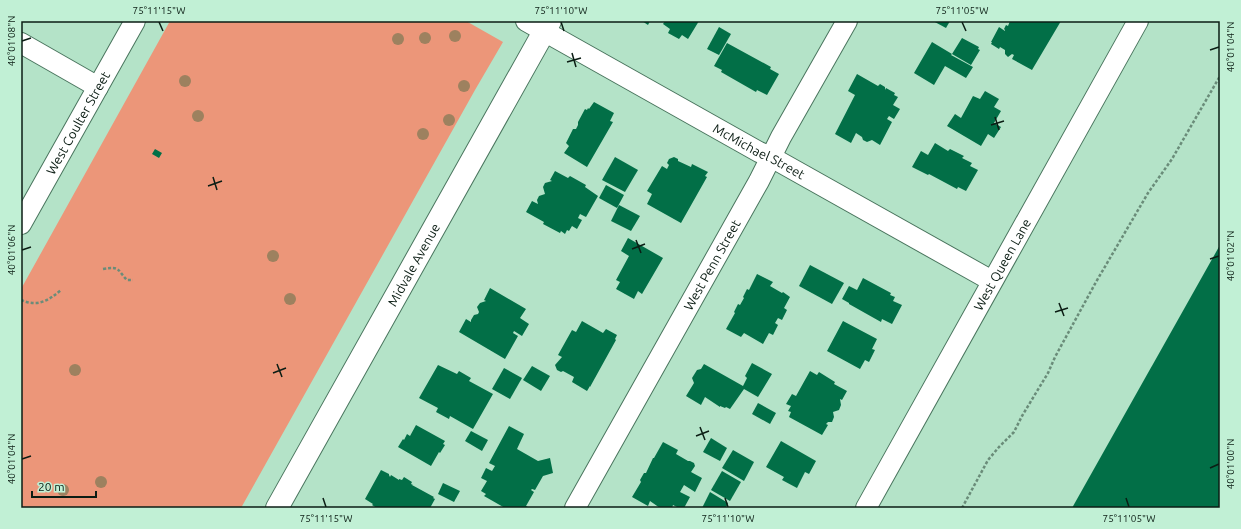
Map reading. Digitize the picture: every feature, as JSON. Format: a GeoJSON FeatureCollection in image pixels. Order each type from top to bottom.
{"type":"FeatureCollection","features":[{"type":"Feature","properties":{"kind":"street","name":"West Coulter Street"},"geometry":{"type":"LineString","coordinates":[[21,224],[135,21]]}},
{"type":"Feature","properties":{"kind":"street","name":"West Penn Street"},"geometry":{"type":"LineString","coordinates":[[575,508],[846,21]]}},
{"type":"Feature","properties":{"kind":"street","name":"West Queen Lane"},"geometry":{"type":"LineString","coordinates":[[866,508],[1138,21]]}},
{"type":"Feature","properties":{"kind":"street","name":"McMichael Street"},"geometry":{"type":"LineString","coordinates":[[540,24],[759,152],[771,157],[992,281]]}},
{"type":"Feature","properties":{"kind":"street","name":"Midvale Avenue"},"geometry":{"type":"LineString","coordinates":[[277,508],[540,24]]}},
{"type":"Feature","properties":{"kind":"street"},"geometry":{"type":"LineString","coordinates":[[21,43],[98,87]]}},
{"type":"Feature","properties":{"kind":"path"},"geometry":{"type":"LineString","coordinates":[[962,508],[988,460],[998,447],[1014,432],[1048,373],[1055,357],[1099,276],[1148,193],[1172,159],[1220,76]]}},
{"type":"Feature","properties":{"kind":"path"},"geometry":{"type":"LineString","coordinates":[[104,270],[114,268],[118,269],[127,280],[133,280]]}},
{"type":"Feature","properties":{"kind":"path"},"geometry":{"type":"LineString","coordinates":[[21,300],[35,304],[49,299],[61,290]]}},
{"type":"Feature","properties":{"kind":"shaded area"},"geometry":{"type":"Polygon","coordinates":[[[170,21],[466,21],[503,42],[241,508],[21,508],[21,289],[170,21]]]}},
{"type":"Feature","properties":{"kind":"building"},"geometry":{"type":"Polygon","coordinates":[[[642,21],[650,21],[648,25],[642,21]]]}},
{"type":"Feature","properties":{"kind":"building"},"geometry":{"type":"Polygon","coordinates":[[[665,21],[699,21],[688,39],[682,35],[679,39],[668,33],[670,29],[663,24],[665,21]]]}},
{"type":"Feature","properties":{"kind":"building"},"geometry":{"type":"Polygon","coordinates":[[[933,21],[950,21],[946,28],[933,21]]]}},
{"type":"Feature","properties":{"kind":"building"},"geometry":{"type":"Polygon","coordinates":[[[1010,21],[1061,21],[1032,70],[1012,59],[1014,55],[1012,54],[1008,57],[1005,54],[1005,50],[1000,47],[999,49],[991,44],[999,27],[1005,31],[1004,29],[1006,25],[1008,26],[1010,21]]]}},
{"type":"Feature","properties":{"kind":"building"},"geometry":{"type":"Polygon","coordinates":[[[719,27],[731,34],[719,55],[707,49],[719,27]]]}},
{"type":"Feature","properties":{"kind":"building"},"geometry":{"type":"Polygon","coordinates":[[[962,38],[979,47],[978,49],[980,50],[971,65],[952,54],[962,38]]]}},
{"type":"Feature","properties":{"kind":"building"},"geometry":{"type":"Polygon","coordinates":[[[932,42],[952,54],[951,55],[973,67],[966,78],[945,66],[934,85],[914,73],[932,42]]]}},
{"type":"Feature","properties":{"kind":"building"},"geometry":{"type":"Polygon","coordinates":[[[727,43],[771,67],[770,69],[779,74],[767,95],[757,90],[756,92],[721,72],[722,70],[714,66],[727,43]]]}},
{"type":"Feature","properties":{"kind":"building"},"geometry":{"type":"Polygon","coordinates":[[[857,74],[878,86],[880,84],[885,87],[885,90],[886,88],[895,93],[894,95],[898,97],[893,105],[900,109],[894,119],[889,116],[887,119],[892,122],[880,145],[872,140],[867,142],[863,140],[862,137],[856,133],[851,143],[835,134],[855,95],[848,91],[857,74]]]}},
{"type":"Feature","properties":{"kind":"building"},"geometry":{"type":"Polygon","coordinates":[[[985,91],[999,99],[994,107],[1001,111],[994,123],[1001,127],[994,138],[988,134],[981,146],[947,126],[955,114],[961,118],[973,96],[980,99],[985,91]]]}},
{"type":"Feature","properties":{"kind":"building"},"geometry":{"type":"Polygon","coordinates":[[[594,102],[614,113],[610,121],[613,122],[587,167],[564,153],[569,146],[566,143],[573,129],[576,129],[585,109],[589,109],[594,102]]]}},
{"type":"Feature","properties":{"kind":"building"},"geometry":{"type":"Polygon","coordinates":[[[935,143],[948,151],[950,149],[964,156],[962,158],[972,163],[970,166],[978,170],[966,191],[958,187],[957,189],[912,167],[921,151],[928,155],[935,143]]]}},
{"type":"Feature","properties":{"kind":"building"},"geometry":{"type":"Polygon","coordinates":[[[155,149],[162,153],[159,158],[152,154],[155,149]]]}},
{"type":"Feature","properties":{"kind":"building"},"geometry":{"type":"Polygon","coordinates":[[[615,157],[638,170],[625,192],[602,180],[615,157]]]}},
{"type":"Feature","properties":{"kind":"building"},"geometry":{"type":"Polygon","coordinates":[[[674,157],[678,159],[678,161],[691,167],[692,164],[708,172],[705,176],[707,177],[681,223],[647,204],[652,194],[647,191],[662,166],[667,169],[669,159],[674,157]]]}},
{"type":"Feature","properties":{"kind":"building"},"geometry":{"type":"Polygon","coordinates":[[[555,171],[568,178],[570,176],[586,185],[585,187],[598,196],[586,217],[580,214],[578,218],[582,220],[577,229],[572,226],[565,234],[543,224],[544,222],[526,212],[532,201],[538,204],[537,200],[539,196],[545,194],[543,187],[545,183],[552,181],[550,180],[555,171]]]}},
{"type":"Feature","properties":{"kind":"building"},"geometry":{"type":"Polygon","coordinates":[[[606,185],[624,195],[617,208],[599,198],[606,185]]]}},
{"type":"Feature","properties":{"kind":"building"},"geometry":{"type":"Polygon","coordinates":[[[619,205],[640,216],[631,231],[611,221],[619,205]]]}},
{"type":"Feature","properties":{"kind":"building"},"geometry":{"type":"Polygon","coordinates":[[[628,238],[663,258],[642,294],[638,291],[634,299],[616,289],[620,282],[616,280],[629,256],[621,251],[628,238]]]}},
{"type":"Feature","properties":{"kind":"building"},"geometry":{"type":"Polygon","coordinates":[[[1220,245],[1220,508],[1072,508],[1220,245]]]}},
{"type":"Feature","properties":{"kind":"building"},"geometry":{"type":"Polygon","coordinates":[[[810,265],[844,283],[832,304],[799,286],[810,265]]]}},
{"type":"Feature","properties":{"kind":"building"},"geometry":{"type":"Polygon","coordinates":[[[757,274],[773,282],[770,286],[790,297],[784,308],[787,310],[782,320],[778,318],[775,323],[778,325],[773,335],[769,333],[763,344],[744,333],[741,337],[726,329],[738,304],[740,305],[747,289],[749,290],[757,274]]]}},
{"type":"Feature","properties":{"kind":"building"},"geometry":{"type":"Polygon","coordinates":[[[863,278],[891,293],[890,295],[895,297],[893,301],[902,305],[892,324],[882,319],[881,322],[842,299],[849,286],[857,290],[863,278]]]}},
{"type":"Feature","properties":{"kind":"building"},"geometry":{"type":"Polygon","coordinates":[[[490,288],[526,309],[520,318],[529,324],[522,336],[514,331],[513,333],[518,336],[505,359],[459,332],[466,319],[471,322],[474,315],[478,314],[479,312],[477,307],[480,303],[486,301],[484,300],[490,288]]]}},
{"type":"Feature","properties":{"kind":"building"},"geometry":{"type":"Polygon","coordinates":[[[582,321],[603,333],[606,329],[617,335],[616,340],[587,391],[572,382],[574,377],[563,371],[561,372],[557,370],[555,365],[562,357],[558,355],[572,330],[576,332],[582,321]]]}},
{"type":"Feature","properties":{"kind":"building"},"geometry":{"type":"Polygon","coordinates":[[[843,321],[877,339],[872,349],[875,350],[869,362],[865,360],[860,369],[827,351],[843,321]]]}},
{"type":"Feature","properties":{"kind":"building"},"geometry":{"type":"Polygon","coordinates":[[[752,363],[772,374],[758,397],[744,389],[730,409],[720,407],[705,397],[701,405],[686,396],[694,383],[692,378],[697,370],[701,369],[704,364],[743,386],[747,378],[745,376],[752,363]]]}},
{"type":"Feature","properties":{"kind":"building"},"geometry":{"type":"Polygon","coordinates":[[[438,365],[457,374],[459,371],[471,378],[469,381],[493,394],[473,429],[450,416],[449,419],[436,412],[438,408],[419,398],[438,365]]]}},
{"type":"Feature","properties":{"kind":"building"},"geometry":{"type":"Polygon","coordinates":[[[532,366],[550,376],[541,391],[523,380],[532,366]]]}},
{"type":"Feature","properties":{"kind":"building"},"geometry":{"type":"Polygon","coordinates":[[[504,368],[522,378],[510,399],[492,389],[504,368]]]}},
{"type":"Feature","properties":{"kind":"building"},"geometry":{"type":"Polygon","coordinates":[[[810,371],[817,375],[819,372],[835,382],[834,384],[847,391],[842,400],[840,399],[841,405],[839,410],[833,412],[834,417],[832,422],[828,422],[826,424],[828,425],[822,435],[789,417],[791,412],[788,411],[791,406],[786,404],[792,394],[796,396],[810,371]]]}},
{"type":"Feature","properties":{"kind":"building"},"geometry":{"type":"Polygon","coordinates":[[[758,403],[776,413],[770,424],[752,414],[758,403]]]}},
{"type":"Feature","properties":{"kind":"building"},"geometry":{"type":"Polygon","coordinates":[[[416,425],[445,441],[443,444],[445,445],[431,466],[398,447],[407,434],[410,436],[416,425]]]}},
{"type":"Feature","properties":{"kind":"building"},"geometry":{"type":"Polygon","coordinates":[[[509,426],[524,434],[517,449],[538,461],[550,458],[553,473],[543,476],[535,490],[531,490],[534,492],[526,506],[530,508],[505,508],[484,496],[486,494],[481,491],[487,481],[481,478],[486,468],[492,471],[495,466],[489,463],[509,426]]]}},
{"type":"Feature","properties":{"kind":"building"},"geometry":{"type":"Polygon","coordinates":[[[471,431],[488,440],[482,451],[465,441],[471,431]]]}},
{"type":"Feature","properties":{"kind":"building"},"geometry":{"type":"Polygon","coordinates":[[[711,438],[727,448],[720,461],[703,452],[711,438]]]}},
{"type":"Feature","properties":{"kind":"building"},"geometry":{"type":"Polygon","coordinates":[[[781,441],[816,461],[809,474],[805,472],[797,488],[782,480],[784,477],[766,467],[781,441]]]}},
{"type":"Feature","properties":{"kind":"building"},"geometry":{"type":"Polygon","coordinates":[[[663,442],[678,450],[676,454],[694,463],[695,466],[691,472],[702,478],[695,492],[684,485],[680,492],[690,497],[684,508],[679,508],[673,505],[672,508],[660,508],[650,501],[648,506],[632,497],[641,482],[640,480],[644,473],[646,473],[663,442]]]}},
{"type":"Feature","properties":{"kind":"building"},"geometry":{"type":"Polygon","coordinates":[[[733,450],[754,462],[744,481],[722,468],[733,450]]]}},
{"type":"Feature","properties":{"kind":"building"},"geometry":{"type":"Polygon","coordinates":[[[381,470],[389,474],[390,477],[391,475],[399,480],[402,480],[404,477],[412,482],[412,485],[434,497],[433,498],[435,499],[430,508],[377,508],[372,505],[373,504],[365,499],[381,470]]]}},
{"type":"Feature","properties":{"kind":"building"},"geometry":{"type":"Polygon","coordinates":[[[722,471],[741,482],[730,501],[711,490],[722,471]]]}},
{"type":"Feature","properties":{"kind":"building"},"geometry":{"type":"Polygon","coordinates":[[[443,483],[460,491],[454,502],[438,494],[443,483]]]}},
{"type":"Feature","properties":{"kind":"building"},"geometry":{"type":"Polygon","coordinates":[[[710,492],[728,503],[726,508],[702,508],[710,492]]]}}]}
